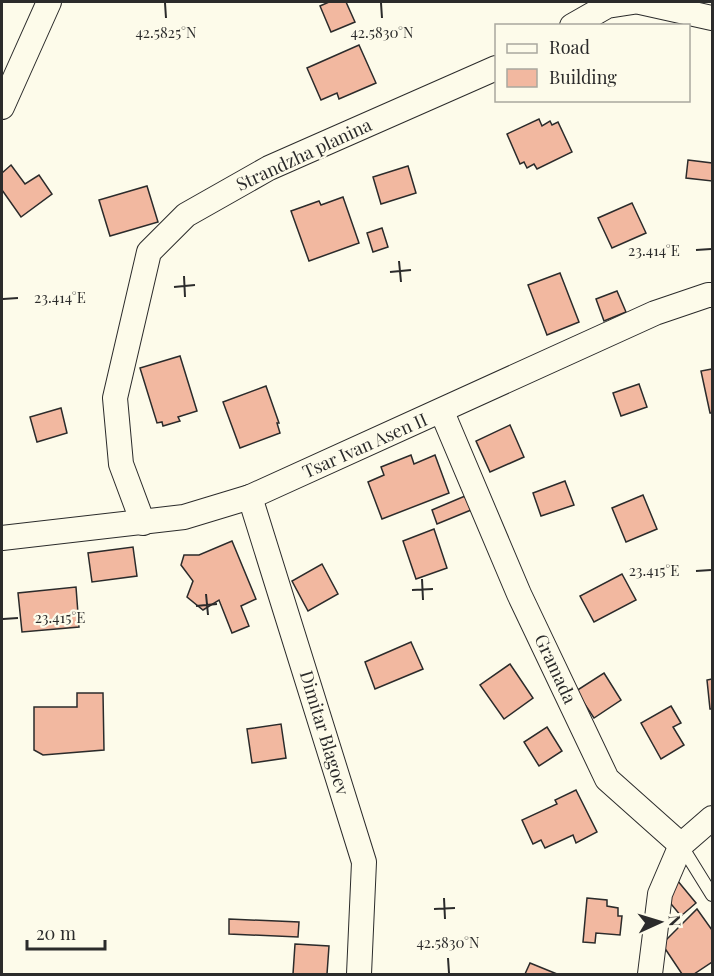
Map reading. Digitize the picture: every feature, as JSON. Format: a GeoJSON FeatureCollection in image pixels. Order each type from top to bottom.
{"type":"FeatureCollection","features":[{"type":"Feature","properties":{"kind":"street"},"geometry":{"type":"LineString","coordinates":[[2,107],[49,2]]}},
{"type":"Feature","properties":{"kind":"street"},"geometry":{"type":"LineString","coordinates":[[576,24],[607,6],[633,2]]}},
{"type":"Feature","properties":{"kind":"street"},"geometry":{"type":"LineString","coordinates":[[640,2],[712,18]]}},
{"type":"Feature","properties":{"kind":"street","name":"Strandzha planina"},"geometry":{"type":"LineString","coordinates":[[143,523],[121,464],[115,398],[149,252],[186,215],[269,168],[495,68]]}},
{"type":"Feature","properties":{"kind":"street","name":"Tsar Ivan Asen II"},"geometry":{"type":"LineString","coordinates":[[2,538],[184,517],[250,497],[655,314],[712,295]]}},
{"type":"Feature","properties":{"kind":"street","name":"Gramada"},"geometry":{"type":"LineString","coordinates":[[442,412],[519,594],[607,779],[681,845]]}},
{"type":"Feature","properties":{"kind":"street","name":"Dimitar Blagoev"},"geometry":{"type":"LineString","coordinates":[[250,497],[364,862],[359,975]]}},
{"type":"Feature","properties":{"kind":"street"},"geometry":{"type":"LineString","coordinates":[[650,975],[660,894],[681,845],[712,818]]}},
{"type":"Feature","properties":{"kind":"lane","name":"Gramada"},"geometry":{"type":"LineString","coordinates":[[681,845],[712,895]]}},
{"type":"Feature","properties":{"kind":"building"},"geometry":{"type":"Polygon","coordinates":[[[329,2],[346,2],[355,22],[331,32],[320,6],[329,2]]]}},
{"type":"Feature","properties":{"kind":"building"},"geometry":{"type":"Polygon","coordinates":[[[359,45],[376,83],[339,99],[337,93],[321,100],[307,68],[359,45]]]}},
{"type":"Feature","properties":{"kind":"building"},"geometry":{"type":"Polygon","coordinates":[[[539,119],[542,126],[550,121],[552,125],[558,122],[572,152],[537,169],[534,164],[527,168],[524,162],[520,164],[507,134],[539,119]]]}},
{"type":"Feature","properties":{"kind":"building"},"geometry":{"type":"Polygon","coordinates":[[[688,160],[712,163],[712,181],[686,178],[688,160]]]}},
{"type":"Feature","properties":{"kind":"building"},"geometry":{"type":"Polygon","coordinates":[[[11,165],[25,184],[39,175],[52,194],[21,217],[2,190],[2,173],[11,165]]]}},
{"type":"Feature","properties":{"kind":"building"},"geometry":{"type":"Polygon","coordinates":[[[408,166],[416,193],[381,204],[373,177],[408,166]]]}},
{"type":"Feature","properties":{"kind":"building"},"geometry":{"type":"Polygon","coordinates":[[[147,186],[158,222],[110,236],[99,200],[147,186]]]}},
{"type":"Feature","properties":{"kind":"building"},"geometry":{"type":"Polygon","coordinates":[[[343,197],[359,243],[309,261],[291,211],[319,201],[321,205],[343,197]]]}},
{"type":"Feature","properties":{"kind":"building"},"geometry":{"type":"Polygon","coordinates":[[[632,203],[646,233],[612,248],[598,218],[632,203]]]}},
{"type":"Feature","properties":{"kind":"building"},"geometry":{"type":"Polygon","coordinates":[[[382,228],[388,247],[373,252],[367,233],[382,228]]]}},
{"type":"Feature","properties":{"kind":"building"},"geometry":{"type":"Polygon","coordinates":[[[560,273],[579,322],[547,335],[528,285],[560,273]]]}},
{"type":"Feature","properties":{"kind":"building"},"geometry":{"type":"Polygon","coordinates":[[[617,291],[626,312],[604,321],[596,299],[617,291]]]}},
{"type":"Feature","properties":{"kind":"building"},"geometry":{"type":"Polygon","coordinates":[[[180,356],[197,411],[178,417],[180,421],[163,426],[162,422],[157,423],[140,368],[180,356]]]}},
{"type":"Feature","properties":{"kind":"building"},"geometry":{"type":"Polygon","coordinates":[[[712,369],[712,413],[710,413],[701,371],[712,369]]]}},
{"type":"Feature","properties":{"kind":"building"},"geometry":{"type":"Polygon","coordinates":[[[639,384],[647,407],[621,416],[613,393],[639,384]]]}},
{"type":"Feature","properties":{"kind":"building"},"geometry":{"type":"Polygon","coordinates":[[[266,386],[279,423],[277,423],[280,433],[240,448],[223,402],[266,386]]]}},
{"type":"Feature","properties":{"kind":"building"},"geometry":{"type":"Polygon","coordinates":[[[61,408],[67,433],[37,442],[30,417],[61,408]]]}},
{"type":"Feature","properties":{"kind":"building"},"geometry":{"type":"Polygon","coordinates":[[[510,425],[524,457],[490,472],[476,441],[510,425]]]}},
{"type":"Feature","properties":{"kind":"building"},"geometry":{"type":"Polygon","coordinates":[[[411,455],[414,464],[435,455],[449,493],[382,519],[368,482],[384,475],[381,467],[411,455]]]}},
{"type":"Feature","properties":{"kind":"building"},"geometry":{"type":"Polygon","coordinates":[[[565,481],[574,505],[541,516],[533,493],[565,481]]]}},
{"type":"Feature","properties":{"kind":"building"},"geometry":{"type":"Polygon","coordinates":[[[643,495],[657,529],[626,542],[612,508],[643,495]]]}},
{"type":"Feature","properties":{"kind":"building"},"geometry":{"type":"Polygon","coordinates":[[[465,496],[471,510],[437,524],[432,510],[465,496]]]}},
{"type":"Feature","properties":{"kind":"building"},"geometry":{"type":"Polygon","coordinates":[[[434,529],[447,568],[416,579],[403,541],[434,529]]]}},
{"type":"Feature","properties":{"kind":"building"},"geometry":{"type":"Polygon","coordinates":[[[232,541],[256,599],[241,606],[249,626],[232,633],[219,600],[203,610],[187,597],[193,581],[181,565],[184,555],[199,555],[232,541]]]}},
{"type":"Feature","properties":{"kind":"building"},"geometry":{"type":"Polygon","coordinates":[[[133,547],[137,576],[92,582],[88,553],[133,547]]]}},
{"type":"Feature","properties":{"kind":"building"},"geometry":{"type":"Polygon","coordinates":[[[322,564],[338,594],[308,611],[292,581],[322,564]]]}},
{"type":"Feature","properties":{"kind":"building"},"geometry":{"type":"Polygon","coordinates":[[[622,574],[636,600],[594,622],[580,596],[622,574]]]}},
{"type":"Feature","properties":{"kind":"building"},"geometry":{"type":"Polygon","coordinates":[[[76,587],[79,627],[22,632],[18,593],[76,587]]]}},
{"type":"Feature","properties":{"kind":"building"},"geometry":{"type":"Polygon","coordinates":[[[411,642],[423,669],[375,689],[365,662],[411,642]]]}},
{"type":"Feature","properties":{"kind":"building"},"geometry":{"type":"Polygon","coordinates":[[[510,664],[533,698],[504,719],[480,685],[510,664]]]}},
{"type":"Feature","properties":{"kind":"building"},"geometry":{"type":"Polygon","coordinates":[[[604,673],[621,700],[594,718],[576,691],[604,673]]]}},
{"type":"Feature","properties":{"kind":"building"},"geometry":{"type":"Polygon","coordinates":[[[712,679],[712,709],[710,709],[707,680],[712,679]]]}},
{"type":"Feature","properties":{"kind":"building"},"geometry":{"type":"Polygon","coordinates":[[[77,693],[103,693],[104,750],[43,755],[34,750],[34,707],[77,707],[77,693]]]}},
{"type":"Feature","properties":{"kind":"building"},"geometry":{"type":"Polygon","coordinates":[[[671,706],[681,723],[673,727],[684,745],[661,759],[641,723],[671,706]]]}},
{"type":"Feature","properties":{"kind":"building"},"geometry":{"type":"Polygon","coordinates":[[[281,724],[286,758],[252,763],[247,729],[281,724]]]}},
{"type":"Feature","properties":{"kind":"building"},"geometry":{"type":"Polygon","coordinates":[[[547,727],[562,751],[539,766],[524,742],[547,727]]]}},
{"type":"Feature","properties":{"kind":"building"},"geometry":{"type":"Polygon","coordinates":[[[576,790],[597,832],[576,843],[573,835],[545,848],[541,840],[533,844],[522,820],[557,804],[555,800],[576,790]]]}},
{"type":"Feature","properties":{"kind":"building"},"geometry":{"type":"Polygon","coordinates":[[[677,880],[696,903],[681,916],[662,893],[677,880]]]}},
{"type":"Feature","properties":{"kind":"building"},"geometry":{"type":"Polygon","coordinates":[[[587,898],[607,900],[607,906],[618,908],[618,916],[622,916],[620,935],[596,933],[595,943],[583,942],[587,898]]]}},
{"type":"Feature","properties":{"kind":"building"},"geometry":{"type":"Polygon","coordinates":[[[697,909],[712,930],[712,962],[694,974],[682,974],[662,944],[697,909]]]}},
{"type":"Feature","properties":{"kind":"building"},"geometry":{"type":"Polygon","coordinates":[[[229,919],[299,922],[298,937],[229,934],[229,919]]]}},
{"type":"Feature","properties":{"kind":"building"},"geometry":{"type":"Polygon","coordinates":[[[295,944],[329,946],[327,974],[293,974],[295,944]]]}},
{"type":"Feature","properties":{"kind":"building"},"geometry":{"type":"Polygon","coordinates":[[[530,963],[557,974],[525,974],[530,963]]]}}]}
